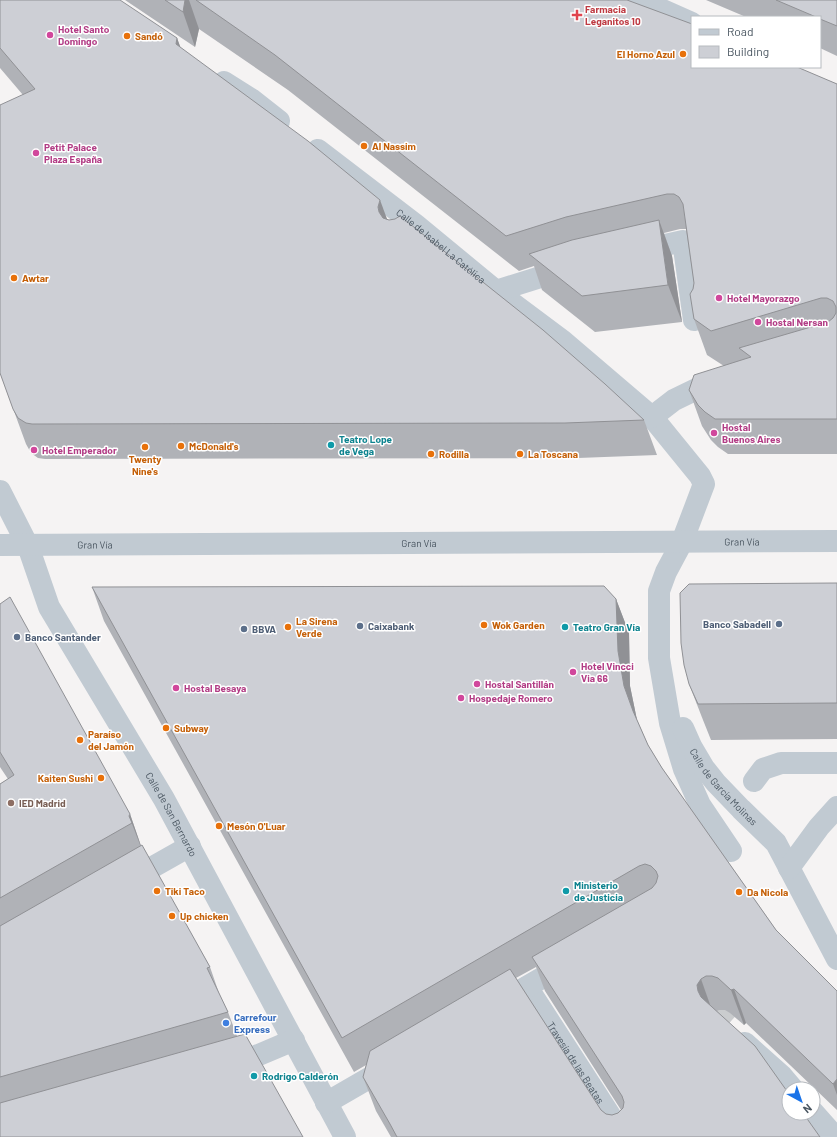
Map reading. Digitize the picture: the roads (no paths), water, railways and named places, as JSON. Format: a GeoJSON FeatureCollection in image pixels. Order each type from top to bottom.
{"type":"FeatureCollection","features":[{"type":"Feature","properties":{"kind":"street"},"geometry":{"type":"LineString","coordinates":[[640,0],[691,22]]}},
{"type":"Feature","properties":{"kind":"street","name":"Calle de Isabel La Católica"},"geometry":{"type":"LineString","coordinates":[[209,72],[251,100],[416,225],[496,291],[563,341],[652,417],[700,476],[704,484],[682,542]]}},
{"type":"Feature","properties":{"kind":"street"},"geometry":{"type":"LineString","coordinates":[[403,243],[416,225]]}},
{"type":"Feature","properties":{"kind":"street"},"geometry":{"type":"LineString","coordinates":[[621,255],[683,241],[694,320]]}},
{"type":"Feature","properties":{"kind":"street"},"geometry":{"type":"LineString","coordinates":[[496,291],[582,264]]}},
{"type":"Feature","properties":{"kind":"street"},"geometry":{"type":"LineString","coordinates":[[652,417],[674,400],[707,384],[738,375]]}},
{"type":"Feature","properties":{"kind":"street","name":"Calle de San Bernardo"},"geometry":{"type":"LineString","coordinates":[[0,491],[28,546],[49,607],[164,799],[345,1137]]}},
{"type":"Feature","properties":{"kind":"street","name":"Gran Vía"},"geometry":{"type":"LineString","coordinates":[[0,545],[837,541]]}},
{"type":"Feature","properties":{"kind":"street","name":"Calle de García Molinas"},"geometry":{"type":"LineString","coordinates":[[682,542],[666,572],[664,592],[674,694],[679,716],[691,746],[704,768],[741,810],[776,843],[837,959]]}},
{"type":"Feature","properties":{"kind":"street"},"geometry":{"type":"LineString","coordinates":[[664,592],[659,658],[670,723],[684,770],[700,805],[731,851]]}},
{"type":"Feature","properties":{"kind":"street"},"geometry":{"type":"LineString","coordinates":[[754,781],[770,776],[836,767]]}},
{"type":"Feature","properties":{"kind":"street"},"geometry":{"type":"LineString","coordinates":[[789,868],[819,827],[837,807]]}},
{"type":"Feature","properties":{"kind":"street"},"geometry":{"type":"LineString","coordinates":[[109,892],[190,846]]}},
{"type":"Feature","properties":{"kind":"street"},"geometry":{"type":"LineString","coordinates":[[481,1014],[582,955]]}},
{"type":"Feature","properties":{"kind":"street","name":"Travesía de las Beatas"},"geometry":{"type":"LineString","coordinates":[[527,987],[624,1137]]}},
{"type":"Feature","properties":{"kind":"street"},"geometry":{"type":"LineString","coordinates":[[733,1032],[786,1081]]}},
{"type":"Feature","properties":{"kind":"street"},"geometry":{"type":"LineString","coordinates":[[211,1069],[256,1056],[294,1040]]}},
{"type":"Feature","properties":{"kind":"street"},"geometry":{"type":"LineString","coordinates":[[326,1103],[407,1056]]}},
{"type":"Feature","properties":{"kind":"street"},"geometry":{"type":"LineString","coordinates":[[821,1121],[834,1137]]}},
{"type":"Feature","properties":{"kind":"tunnel"},"geometry":{"type":"LineString","coordinates":[[722,1022],[718,1019],[728,1008]]}},
{"type":"Feature","properties":{"kind":"place","name":"Farmacia Leganitos 10"},"geometry":{"type":"Point","coordinates":[577,15]}},
{"type":"Feature","properties":{"kind":"place","name":"Hotel Santo Domingo"},"geometry":{"type":"Point","coordinates":[50,35]}},
{"type":"Feature","properties":{"kind":"place","name":"Sandó"},"geometry":{"type":"Point","coordinates":[127,36]}},
{"type":"Feature","properties":{"kind":"place","name":"El Horno Azul"},"geometry":{"type":"Point","coordinates":[683,54]}},
{"type":"Feature","properties":{"kind":"place","name":"Al Nassim"},"geometry":{"type":"Point","coordinates":[364,146]}},
{"type":"Feature","properties":{"kind":"place","name":"Petit Palace Plaza España"},"geometry":{"type":"Point","coordinates":[36,153]}},
{"type":"Feature","properties":{"kind":"place","name":"Awtar"},"geometry":{"type":"Point","coordinates":[14,278]}},
{"type":"Feature","properties":{"kind":"place","name":"Hotel Mayorazgo"},"geometry":{"type":"Point","coordinates":[719,298]}},
{"type":"Feature","properties":{"kind":"place","name":"Hostal Nersan"},"geometry":{"type":"Point","coordinates":[758,322]}},
{"type":"Feature","properties":{"kind":"place","name":"Hostal Buenos Aires"},"geometry":{"type":"Point","coordinates":[714,433]}},
{"type":"Feature","properties":{"kind":"place","name":"Teatro Lope de Vega"},"geometry":{"type":"Point","coordinates":[331,445]}},
{"type":"Feature","properties":{"kind":"place","name":"McDonald's"},"geometry":{"type":"Point","coordinates":[181,446]}},
{"type":"Feature","properties":{"kind":"place","name":"Twenty Nine's"},"geometry":{"type":"Point","coordinates":[145,447]}},
{"type":"Feature","properties":{"kind":"place","name":"Hotel Emperador"},"geometry":{"type":"Point","coordinates":[34,450]}},
{"type":"Feature","properties":{"kind":"place","name":"Rodilla"},"geometry":{"type":"Point","coordinates":[431,454]}},
{"type":"Feature","properties":{"kind":"place","name":"La Toscana"},"geometry":{"type":"Point","coordinates":[520,454]}},
{"type":"Feature","properties":{"kind":"place","name":"Banco Sabadell"},"geometry":{"type":"Point","coordinates":[779,624]}},
{"type":"Feature","properties":{"kind":"place","name":"Wok Garden"},"geometry":{"type":"Point","coordinates":[484,625]}},
{"type":"Feature","properties":{"kind":"place","name":"Caixabank"},"geometry":{"type":"Point","coordinates":[360,626]}},
{"type":"Feature","properties":{"kind":"place","name":"La Sirena Verde"},"geometry":{"type":"Point","coordinates":[288,627]}},
{"type":"Feature","properties":{"kind":"place","name":"Teatro Gran Vía"},"geometry":{"type":"Point","coordinates":[565,627]}},
{"type":"Feature","properties":{"kind":"place","name":"BBVA"},"geometry":{"type":"Point","coordinates":[244,629]}},
{"type":"Feature","properties":{"kind":"place","name":"Banco Santander"},"geometry":{"type":"Point","coordinates":[17,637]}},
{"type":"Feature","properties":{"kind":"place","name":"Hotel Vincci Via 66"},"geometry":{"type":"Point","coordinates":[573,672]}},
{"type":"Feature","properties":{"kind":"place","name":"Hostal Santillán"},"geometry":{"type":"Point","coordinates":[477,684]}},
{"type":"Feature","properties":{"kind":"place","name":"Hostal Besaya"},"geometry":{"type":"Point","coordinates":[176,688]}},
{"type":"Feature","properties":{"kind":"place","name":"Hospedaje Romero"},"geometry":{"type":"Point","coordinates":[461,698]}},
{"type":"Feature","properties":{"kind":"place","name":"Subway"},"geometry":{"type":"Point","coordinates":[166,728]}},
{"type":"Feature","properties":{"kind":"place","name":"Paraíso del Jamón"},"geometry":{"type":"Point","coordinates":[80,740]}},
{"type":"Feature","properties":{"kind":"place","name":"Kaiten Sushi"},"geometry":{"type":"Point","coordinates":[101,778]}},
{"type":"Feature","properties":{"kind":"place","name":"IED Madrid"},"geometry":{"type":"Point","coordinates":[11,803]}},
{"type":"Feature","properties":{"kind":"place","name":"Mesón O'Luar"},"geometry":{"type":"Point","coordinates":[219,826]}},
{"type":"Feature","properties":{"kind":"place","name":"Tiki Taco"},"geometry":{"type":"Point","coordinates":[157,891]}},
{"type":"Feature","properties":{"kind":"place","name":"Ministerio de Justicia"},"geometry":{"type":"Point","coordinates":[566,891]}},
{"type":"Feature","properties":{"kind":"place","name":"Da Nicola"},"geometry":{"type":"Point","coordinates":[739,892]}},
{"type":"Feature","properties":{"kind":"place","name":"Up chicken"},"geometry":{"type":"Point","coordinates":[172,916]}},
{"type":"Feature","properties":{"kind":"place","name":"Carrefour Express"},"geometry":{"type":"Point","coordinates":[226,1023]}},
{"type":"Feature","properties":{"kind":"place","name":"Rodrigo Calderón"},"geometry":{"type":"Point","coordinates":[254,1076]}}]}
